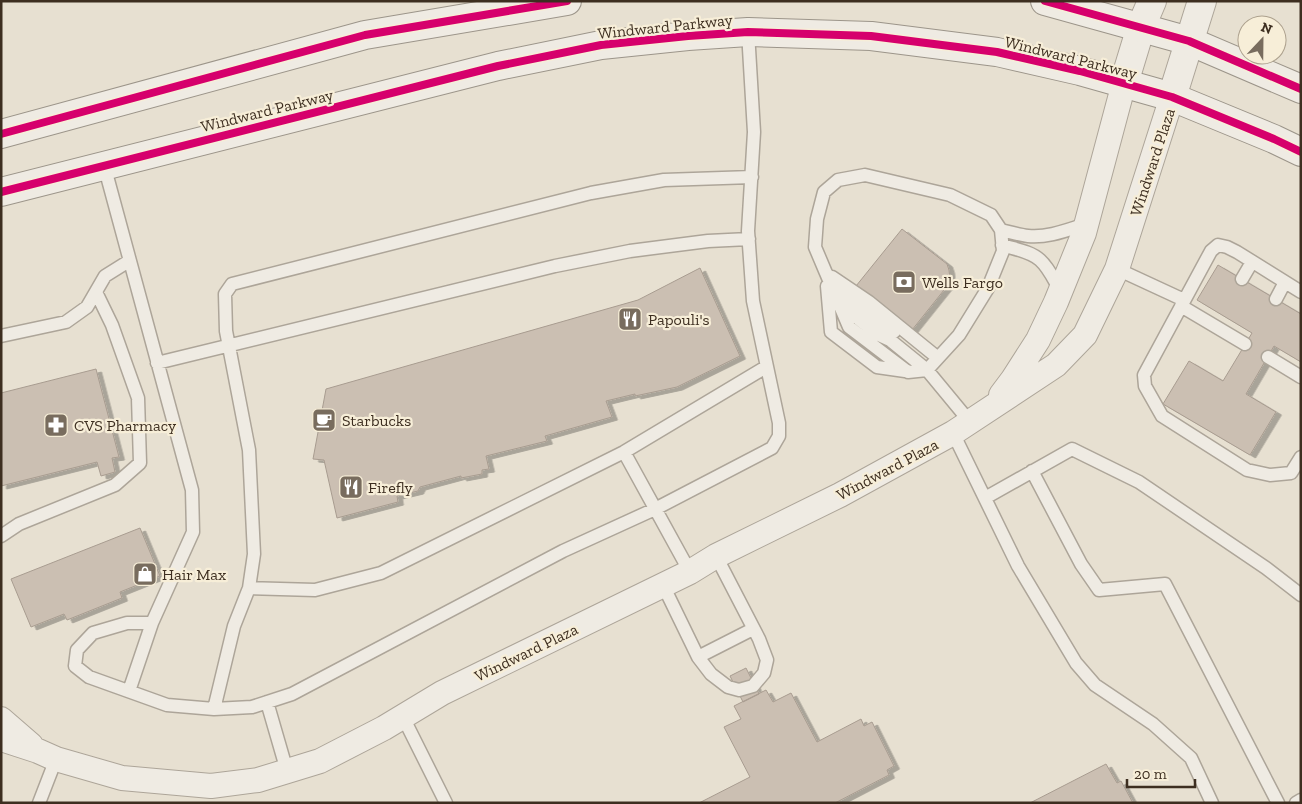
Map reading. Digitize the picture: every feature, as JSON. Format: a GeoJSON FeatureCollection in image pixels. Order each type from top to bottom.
{"type":"FeatureCollection","features":[{"type":"Feature","properties":{"kind":"main road"},"geometry":{"type":"LineString","coordinates":[[1,134],[365,35],[567,1]]}},
{"type":"Feature","properties":{"kind":"main road"},"geometry":{"type":"LineString","coordinates":[[1045,1],[1190,41],[1301,89]]}},
{"type":"Feature","properties":{"kind":"main road","name":"Windward Plaza"},"geometry":{"type":"LineString","coordinates":[[1124,83],[1141,27],[1152,1]]}},
{"type":"Feature","properties":{"kind":"main road"},"geometry":{"type":"LineString","coordinates":[[1172,97],[1202,1]]}},
{"type":"Feature","properties":{"kind":"main road","name":"Windward Parkway"},"geometry":{"type":"LineString","coordinates":[[1,192],[498,66],[601,46],[688,36],[748,32],[871,36],[996,52],[1080,71],[1172,97],[1301,152]]}},
{"type":"Feature","properties":{"kind":"street","name":"Windward Plaza"},"geometry":{"type":"LineString","coordinates":[[971,422],[1013,379],[1038,340],[1084,233],[1124,83]]}},
{"type":"Feature","properties":{"kind":"street","name":"Windward Plaza"},"geometry":{"type":"LineString","coordinates":[[1,739],[122,778],[211,786],[258,780],[320,761],[403,717],[442,693],[690,572],[716,556],[840,495],[971,422],[1056,365],[1085,335],[1117,269],[1172,97]]}},
{"type":"Feature","properties":{"kind":"street","name":"Windward Plaza"},"geometry":{"type":"LineString","coordinates":[[1,719],[47,755]]}},
{"type":"Feature","properties":{"kind":"lane"},"geometry":{"type":"LineString","coordinates":[[152,623],[127,623],[93,632],[77,650],[75,666],[89,677],[168,705],[214,709],[252,707],[292,694],[563,551],[655,509],[772,448],[779,436],[779,423],[753,301],[749,239],[754,132],[748,32]]}},
{"type":"Feature","properties":{"kind":"lane"},"geometry":{"type":"LineString","coordinates":[[104,165],[192,490],[192,532],[152,623],[129,691]]}},
{"type":"Feature","properties":{"kind":"lane"},"geometry":{"type":"LineString","coordinates":[[826,273],[830,332],[877,366],[908,372],[933,364],[959,335],[988,288],[1003,251],[1001,230],[991,215],[950,195],[865,175],[838,180],[824,192],[817,219],[815,247],[849,327],[908,372]]}},
{"type":"Feature","properties":{"kind":"lane"},"geometry":{"type":"LineString","coordinates":[[214,709],[234,626],[249,588],[254,554],[249,450],[226,331],[225,294],[232,284],[591,193],[664,180],[752,177]]}},
{"type":"Feature","properties":{"kind":"lane"},"geometry":{"type":"LineString","coordinates":[[1001,230],[1027,236],[1039,236],[1051,235],[1086,224]]}},
{"type":"Feature","properties":{"kind":"lane"},"geometry":{"type":"LineString","coordinates":[[157,363],[555,266],[630,251],[708,241],[749,239]]}},
{"type":"Feature","properties":{"kind":"lane"},"geometry":{"type":"LineString","coordinates":[[1002,245],[1026,252],[1040,259],[1060,290]]}},
{"type":"Feature","properties":{"kind":"lane"},"geometry":{"type":"LineString","coordinates":[[1301,292],[1226,247],[1218,245],[1211,251],[1144,375],[1145,386],[1162,416],[1247,470],[1270,475],[1291,473],[1301,457]]}},
{"type":"Feature","properties":{"kind":"lane"},"geometry":{"type":"LineString","coordinates":[[1,336],[66,322],[86,307],[105,276],[130,262]]}},
{"type":"Feature","properties":{"kind":"lane"},"geometry":{"type":"LineString","coordinates":[[1242,279],[1252,262]]}},
{"type":"Feature","properties":{"kind":"lane"},"geometry":{"type":"LineString","coordinates":[[1117,269],[1182,303],[1213,325],[1245,344]]}},
{"type":"Feature","properties":{"kind":"lane"},"geometry":{"type":"LineString","coordinates":[[826,273],[869,302],[933,364],[971,422],[985,498],[1018,566],[1076,663],[1095,685],[1154,724],[1191,758],[1212,803]]}},
{"type":"Feature","properties":{"kind":"lane"},"geometry":{"type":"LineString","coordinates":[[826,273],[856,317],[879,335],[933,364]]}},
{"type":"Feature","properties":{"kind":"lane"},"geometry":{"type":"LineString","coordinates":[[1276,299],[1285,282]]}},
{"type":"Feature","properties":{"kind":"lane"},"geometry":{"type":"LineString","coordinates":[[1,536],[18,524],[114,486],[140,463],[138,398],[112,325],[96,292]]}},
{"type":"Feature","properties":{"kind":"lane"},"geometry":{"type":"LineString","coordinates":[[1213,325],[1220,314]]}},
{"type":"Feature","properties":{"kind":"lane"},"geometry":{"type":"LineString","coordinates":[[1268,357],[1282,358],[1301,377]]}},
{"type":"Feature","properties":{"kind":"lane"},"geometry":{"type":"LineString","coordinates":[[249,588],[315,590],[381,572],[624,452],[766,367]]}},
{"type":"Feature","properties":{"kind":"lane"},"geometry":{"type":"LineString","coordinates":[[985,498],[1072,449],[1139,482],[1266,568],[1301,595]]}},
{"type":"Feature","properties":{"kind":"lane"},"geometry":{"type":"LineString","coordinates":[[624,452],[690,572]]}},
{"type":"Feature","properties":{"kind":"lane"},"geometry":{"type":"LineString","coordinates":[[1032,471],[1081,564],[1099,590],[1165,584],[1278,803]]}},
{"type":"Feature","properties":{"kind":"lane"},"geometry":{"type":"LineString","coordinates":[[663,585],[698,658],[711,674],[728,687],[739,690],[753,686],[764,673],[767,660],[760,639],[753,629],[716,556]]}},
{"type":"Feature","properties":{"kind":"lane"},"geometry":{"type":"LineString","coordinates":[[698,658],[753,629]]}},
{"type":"Feature","properties":{"kind":"lane"},"geometry":{"type":"LineString","coordinates":[[267,702],[287,771]]}},
{"type":"Feature","properties":{"kind":"lane"},"geometry":{"type":"LineString","coordinates":[[403,717],[446,803]]}},
{"type":"Feature","properties":{"kind":"lane"},"geometry":{"type":"LineString","coordinates":[[39,803],[47,755]]}},
{"type":"Feature","properties":{"kind":"lane"},"geometry":{"type":"LineString","coordinates":[[1296,803],[1301,800]]}},
{"type":"Feature","properties":{"kind":"building","name":"Wells Fargo"},"geometry":{"type":"Polygon","coordinates":[[[902,229],[947,264],[950,279],[948,285],[912,330],[856,286],[902,229]]]}},
{"type":"Feature","properties":{"kind":"building"},"geometry":{"type":"Polygon","coordinates":[[[1218,265],[1301,314],[1301,362],[1274,346],[1246,394],[1276,412],[1250,455],[1163,404],[1189,361],[1223,381],[1252,333],[1197,300],[1218,265]]]}},
{"type":"Feature","properties":{"kind":"building"},"geometry":{"type":"Polygon","coordinates":[[[700,268],[740,356],[677,387],[606,401],[612,417],[545,436],[547,441],[486,456],[489,469],[482,470],[482,474],[461,478],[461,476],[420,487],[418,491],[397,496],[398,502],[337,518],[324,460],[313,459],[326,389],[638,300],[700,268]]]}},
{"type":"Feature","properties":{"kind":"building","name":"CVS Pharmacy"},"geometry":{"type":"Polygon","coordinates":[[[96,369],[119,457],[112,458],[115,472],[101,476],[97,462],[1,486],[1,393],[96,369]]]}},
{"type":"Feature","properties":{"kind":"building"},"geometry":{"type":"Polygon","coordinates":[[[140,528],[160,576],[120,592],[122,598],[67,620],[64,614],[31,627],[11,579],[140,528]]]}},
{"type":"Feature","properties":{"kind":"building"},"geometry":{"type":"Polygon","coordinates":[[[746,668],[759,694],[743,702],[730,676],[746,668]]]}},
{"type":"Feature","properties":{"kind":"building"},"geometry":{"type":"Polygon","coordinates":[[[766,690],[773,702],[791,693],[817,742],[861,719],[864,726],[872,722],[894,766],[887,770],[889,775],[835,803],[699,803],[750,777],[724,727],[741,719],[734,706],[766,690]]]}},
{"type":"Feature","properties":{"kind":"building"},"geometry":{"type":"Polygon","coordinates":[[[1106,764],[1117,783],[1121,781],[1133,803],[1030,803],[1106,764]]]}},
{"type":"Feature","properties":{"kind":"cycle path"},"geometry":{"type":"LineString","coordinates":[[1,134],[365,35],[567,1]]}},
{"type":"Feature","properties":{"kind":"cycle path"},"geometry":{"type":"LineString","coordinates":[[1045,1],[1189,41],[1301,89]]}},
{"type":"Feature","properties":{"kind":"cycle path"},"geometry":{"type":"LineString","coordinates":[[1,192],[498,66],[601,45],[748,32],[871,36],[997,52],[1080,71],[1172,97],[1301,152]]}},
{"type":"Feature","properties":{"kind":"place","name":"Wells Fargo"},"geometry":{"type":"Point","coordinates":[904,282]}},
{"type":"Feature","properties":{"kind":"place","name":"Papouli's"},"geometry":{"type":"Point","coordinates":[630,319]}},
{"type":"Feature","properties":{"kind":"place","name":"Starbucks"},"geometry":{"type":"Point","coordinates":[324,420]}},
{"type":"Feature","properties":{"kind":"place","name":"CVS Pharmacy"},"geometry":{"type":"Point","coordinates":[56,425]}},
{"type":"Feature","properties":{"kind":"place","name":"Firefly"},"geometry":{"type":"Point","coordinates":[351,487]}},
{"type":"Feature","properties":{"kind":"place","name":"Hair Max"},"geometry":{"type":"Point","coordinates":[145,574]}}]}
